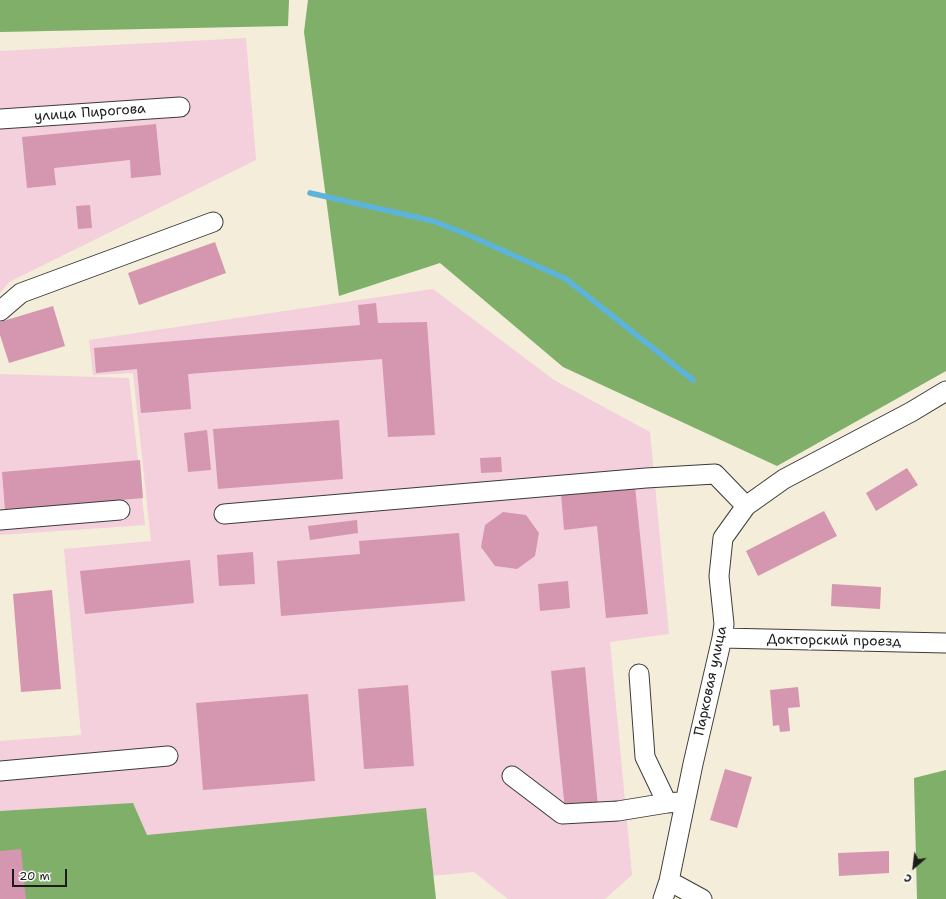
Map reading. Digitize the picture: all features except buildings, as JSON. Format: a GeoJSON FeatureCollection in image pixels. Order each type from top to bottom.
{"type":"FeatureCollection","features":[{"type":"Feature","properties":{"kind":"street","name":"улица Пирогова"},"geometry":{"type":"LineString","coordinates":[[0,119],[180,107]]}},
{"type":"Feature","properties":{"kind":"street"},"geometry":{"type":"LineString","coordinates":[[0,311],[21,293],[213,222]]}},
{"type":"Feature","properties":{"kind":"street","name":"Парковая улица"},"geometry":{"type":"LineString","coordinates":[[664,899],[668,880],[676,802],[722,638],[724,624],[719,576],[723,538],[746,506],[784,479],[911,412],[946,391]]}},
{"type":"Feature","properties":{"kind":"street"},"geometry":{"type":"LineString","coordinates":[[224,514],[646,478],[715,474],[746,506]]}},
{"type":"Feature","properties":{"kind":"street"},"geometry":{"type":"LineString","coordinates":[[0,520],[120,510]]}},
{"type":"Feature","properties":{"kind":"street","name":"Докторский проезд"},"geometry":{"type":"LineString","coordinates":[[722,638],[946,643]]}},
{"type":"Feature","properties":{"kind":"street"},"geometry":{"type":"LineString","coordinates":[[512,776],[562,814],[618,811],[676,802],[645,757],[639,674]]}},
{"type":"Feature","properties":{"kind":"street"},"geometry":{"type":"LineString","coordinates":[[0,771],[168,756]]}},
{"type":"Feature","properties":{"kind":"street"},"geometry":{"type":"LineString","coordinates":[[668,880],[702,899]]}},
{"type":"Feature","properties":{"kind":"shaded area"},"geometry":{"type":"Polygon","coordinates":[[[246,38],[256,160],[9,282],[0,293],[0,51],[246,38]]]}},
{"type":"Feature","properties":{"kind":"shaded area"},"geometry":{"type":"Polygon","coordinates":[[[433,289],[554,380],[650,432],[669,634],[610,642],[632,875],[605,899],[508,899],[474,872],[410,878],[0,899],[0,741],[81,735],[64,549],[151,541],[133,373],[93,375],[89,340],[433,289]]]}},
{"type":"Feature","properties":{"kind":"shaded area"},"geometry":{"type":"Polygon","coordinates":[[[0,374],[129,378],[145,525],[0,535],[0,374]]]}},
{"type":"Feature","properties":{"kind":"green space"},"geometry":{"type":"Polygon","coordinates":[[[0,0],[289,0],[288,26],[0,32],[0,0]]]}},
{"type":"Feature","properties":{"kind":"green space"},"geometry":{"type":"Polygon","coordinates":[[[308,0],[946,0],[946,371],[777,466],[563,367],[440,263],[339,296],[304,32],[308,0]]]}},
{"type":"Feature","properties":{"kind":"green space"},"geometry":{"type":"Polygon","coordinates":[[[946,770],[946,899],[917,899],[914,778],[946,770]]]}},
{"type":"Feature","properties":{"kind":"green space"},"geometry":{"type":"Polygon","coordinates":[[[133,803],[147,835],[426,808],[436,899],[0,899],[0,811],[133,803]]]}},
{"type":"Feature","properties":{"kind":"waterway"},"geometry":{"type":"LineString","coordinates":[[310,193],[433,221],[466,234],[566,279],[693,380]]}}]}
